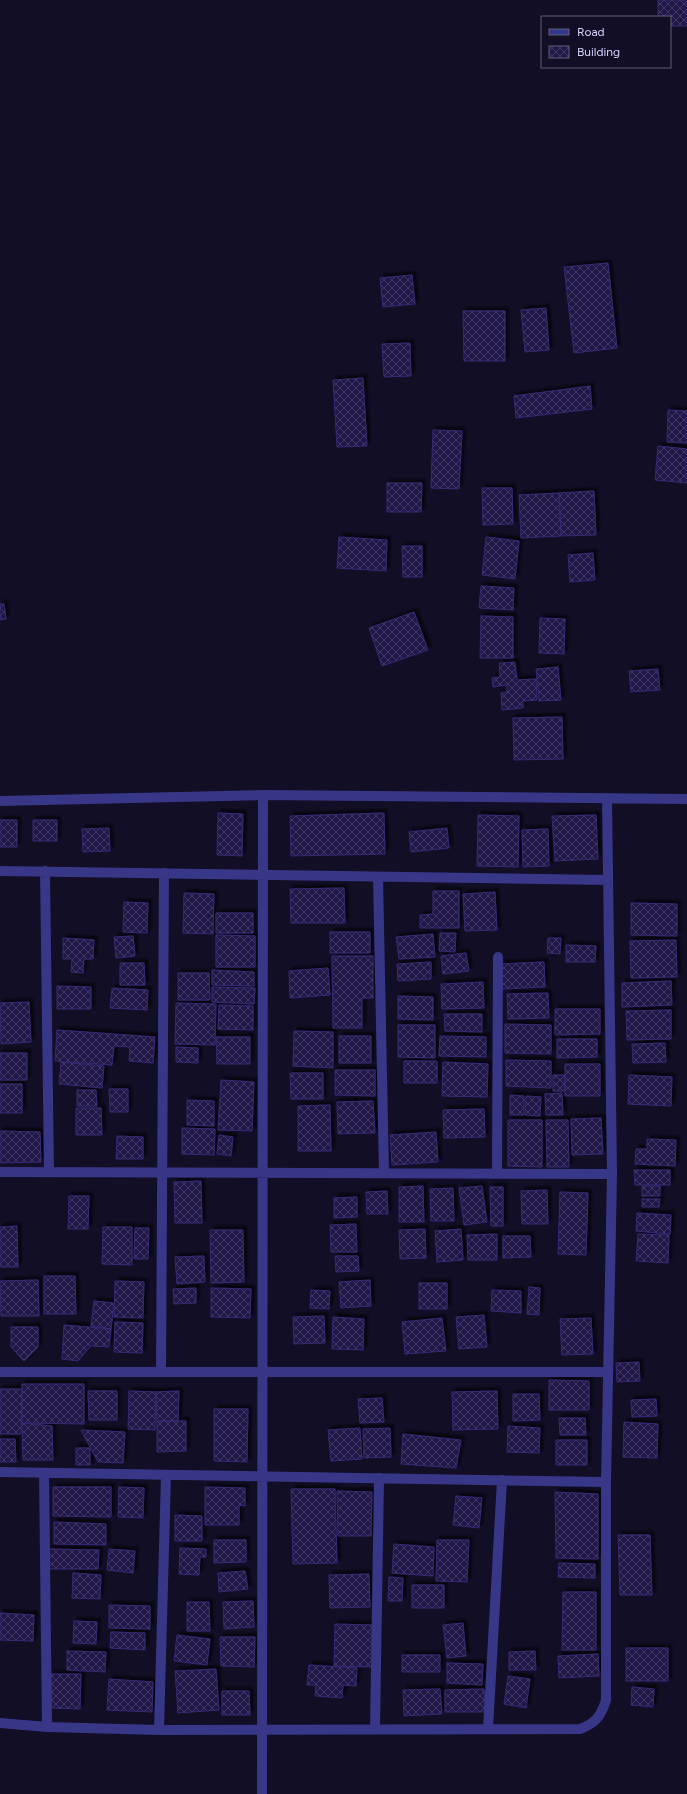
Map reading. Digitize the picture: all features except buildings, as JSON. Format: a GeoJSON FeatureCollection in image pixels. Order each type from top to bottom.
{"type":"FeatureCollection","features":[{"type":"Feature","properties":{"kind":"street"},"geometry":{"type":"LineString","coordinates":[[262,1794],[263,795]]}},
{"type":"Feature","properties":{"kind":"street"},"geometry":{"type":"LineString","coordinates":[[0,801],[263,795],[687,799]]}},
{"type":"Feature","properties":{"kind":"street"},"geometry":{"type":"LineString","coordinates":[[0,1723],[47,1727],[159,1730],[580,1729],[592,1725],[600,1716],[606,1700],[606,1482],[612,1174],[606,798]]}},
{"type":"Feature","properties":{"kind":"street"},"geometry":{"type":"LineString","coordinates":[[0,871],[608,880]]}},
{"type":"Feature","properties":{"kind":"street"},"geometry":{"type":"LineString","coordinates":[[45,872],[49,1172]]}},
{"type":"Feature","properties":{"kind":"street"},"geometry":{"type":"LineString","coordinates":[[161,1372],[164,873]]}},
{"type":"Feature","properties":{"kind":"street"},"geometry":{"type":"LineString","coordinates":[[378,877],[384,1173]]}},
{"type":"Feature","properties":{"kind":"street"},"geometry":{"type":"LineString","coordinates":[[497,1174],[498,957]]}},
{"type":"Feature","properties":{"kind":"street"},"geometry":{"type":"LineString","coordinates":[[0,1172],[612,1174]]}},
{"type":"Feature","properties":{"kind":"street"},"geometry":{"type":"LineString","coordinates":[[0,1372],[608,1372]]}},
{"type":"Feature","properties":{"kind":"street"},"geometry":{"type":"LineString","coordinates":[[0,1472],[606,1482]]}},
{"type":"Feature","properties":{"kind":"street"},"geometry":{"type":"LineString","coordinates":[[44,1472],[47,1727]]}},
{"type":"Feature","properties":{"kind":"street"},"geometry":{"type":"LineString","coordinates":[[159,1730],[166,1475]]}},
{"type":"Feature","properties":{"kind":"street"},"geometry":{"type":"LineString","coordinates":[[375,1729],[379,1478]]}},
{"type":"Feature","properties":{"kind":"street"},"geometry":{"type":"LineString","coordinates":[[488,1729],[502,1480]]}}]}
